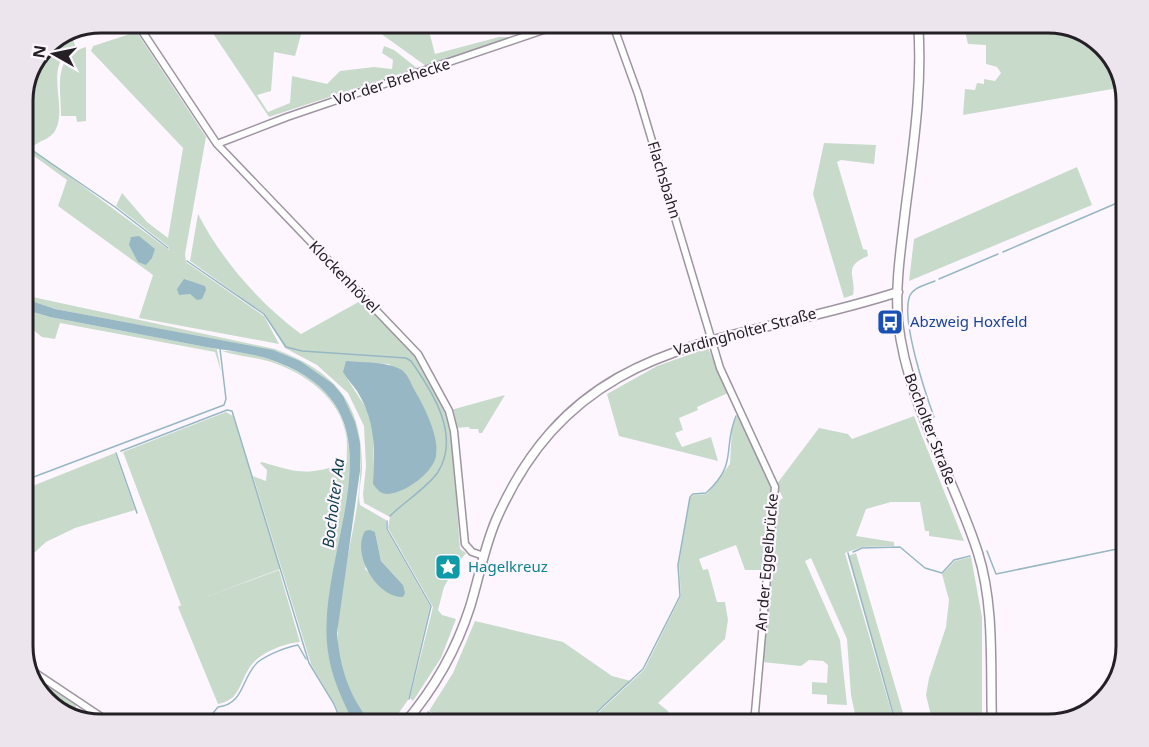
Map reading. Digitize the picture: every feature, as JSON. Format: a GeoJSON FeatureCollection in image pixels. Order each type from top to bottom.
{"type":"FeatureCollection","features":[{"type":"Feature","properties":{"kind":"main road","name":"Bocholter Straße"},"geometry":{"type":"LineString","coordinates":[[918,33],[919,100],[898,292],[903,354],[914,393],[982,568],[989,622],[992,714]]}},
{"type":"Feature","properties":{"kind":"main road","name":"Vardingholter Straße"},"geometry":{"type":"LineString","coordinates":[[412,714],[429,693],[452,654],[471,606],[495,523],[516,479],[556,426],[586,399],[645,362],[710,340],[898,292]]}},
{"type":"Feature","properties":{"kind":"street","name":"Klockenhövel"},"geometry":{"type":"LineString","coordinates":[[143,33],[217,144],[418,354],[449,411],[454,431],[465,544],[472,552],[484,556]]}},
{"type":"Feature","properties":{"kind":"street","name":"Vor der Brehecke"},"geometry":{"type":"LineString","coordinates":[[217,144],[286,117],[534,33]]}},
{"type":"Feature","properties":{"kind":"street","name":"Flachsbahn"},"geometry":{"type":"LineString","coordinates":[[616,33],[638,94],[710,340]]}},
{"type":"Feature","properties":{"kind":"street","name":"An der Eggelbrücke"},"geometry":{"type":"LineString","coordinates":[[710,340],[720,368],[775,487],[755,714]]}},
{"type":"Feature","properties":{"kind":"street"},"geometry":{"type":"LineString","coordinates":[[40,676],[96,713]]}},
{"type":"Feature","properties":{"kind":"green space"},"geometry":{"type":"Polygon","coordinates":[[[133,33],[138,34],[206,137],[185,254],[186,262],[264,316],[279,344],[139,318],[153,275],[58,206],[67,180],[33,155],[33,149],[169,250],[169,247],[116,206],[122,193],[147,222],[168,238],[183,148],[91,51],[93,46],[133,33]]]}},
{"type":"Feature","properties":{"kind":"green space"},"geometry":{"type":"Polygon","coordinates":[[[213,33],[301,33],[295,56],[274,52],[271,91],[257,95],[268,112],[290,103],[292,76],[327,84],[340,71],[374,67],[392,69],[393,60],[382,53],[384,46],[394,50],[417,68],[269,117],[213,33]]]}},
{"type":"Feature","properties":{"kind":"green space"},"geometry":{"type":"Polygon","coordinates":[[[380,33],[430,33],[435,54],[499,37],[514,37],[426,66],[380,33]]]}},
{"type":"Feature","properties":{"kind":"green space"},"geometry":{"type":"Polygon","coordinates":[[[965,33],[1061,34],[1086,44],[1099,56],[1109,71],[1115,89],[963,115],[965,89],[975,90],[977,83],[984,84],[984,79],[995,81],[1001,73],[997,67],[986,64],[986,45],[968,44],[965,33]]]}},
{"type":"Feature","properties":{"kind":"green space"},"geometry":{"type":"Polygon","coordinates":[[[73,40],[76,48],[66,54],[57,73],[59,119],[56,129],[54,133],[33,147],[35,83],[47,60],[56,50],[73,40]]]}},
{"type":"Feature","properties":{"kind":"green space"},"geometry":{"type":"Polygon","coordinates":[[[86,47],[86,121],[77,122],[76,116],[61,116],[61,74],[68,58],[86,47]]]}},
{"type":"Feature","properties":{"kind":"green space"},"geometry":{"type":"Polygon","coordinates":[[[824,143],[876,145],[874,164],[841,160],[837,162],[863,249],[867,250],[868,256],[852,268],[853,295],[844,298],[813,194],[824,143]]]}},
{"type":"Feature","properties":{"kind":"green space"},"geometry":{"type":"Polygon","coordinates":[[[1077,167],[1092,205],[909,281],[914,239],[1077,167]]]}},
{"type":"Feature","properties":{"kind":"green space"},"geometry":{"type":"Polygon","coordinates":[[[198,214],[218,248],[243,280],[271,309],[301,334],[362,300],[416,357],[439,396],[452,432],[460,549],[466,553],[458,563],[450,557],[446,563],[446,572],[451,575],[444,587],[438,610],[442,615],[456,619],[441,658],[413,701],[410,698],[433,607],[388,528],[390,517],[364,503],[366,466],[364,426],[348,393],[317,365],[285,348],[265,314],[190,261],[198,214]],[[346,362],[348,380],[368,411],[373,432],[374,472],[437,453],[430,425],[421,404],[389,364],[346,362]]]}},
{"type":"Feature","properties":{"kind":"green space"},"geometry":{"type":"Polygon","coordinates":[[[33,297],[275,349],[313,367],[340,391],[356,422],[360,442],[362,469],[360,505],[386,520],[386,529],[430,606],[408,700],[398,714],[367,714],[345,682],[338,633],[343,580],[354,526],[360,473],[355,424],[329,383],[274,351],[55,309],[33,301],[33,297]],[[375,532],[365,569],[395,596],[403,585],[381,561],[375,532]]]}},
{"type":"Feature","properties":{"kind":"green space"},"geometry":{"type":"Polygon","coordinates":[[[33,312],[217,349],[221,372],[215,352],[60,323],[55,339],[42,337],[33,330],[33,312]]]}},
{"type":"Feature","properties":{"kind":"green space"},"geometry":{"type":"Polygon","coordinates":[[[708,348],[728,393],[679,418],[683,430],[675,433],[682,447],[711,437],[718,461],[619,436],[607,394],[657,366],[708,348]]]}},
{"type":"Feature","properties":{"kind":"green space"},"geometry":{"type":"Polygon","coordinates":[[[222,351],[252,354],[300,373],[328,396],[334,405],[308,380],[284,367],[222,351]]]}},
{"type":"Feature","properties":{"kind":"green space"},"geometry":{"type":"Polygon","coordinates":[[[505,395],[482,433],[479,433],[478,429],[469,427],[455,428],[451,410],[505,395]]]}},
{"type":"Feature","properties":{"kind":"green space"},"geometry":{"type":"Polygon","coordinates":[[[226,412],[233,416],[280,569],[208,596],[279,570],[300,642],[288,644],[262,655],[248,669],[232,698],[218,704],[178,607],[181,605],[123,452],[226,412]]]}},
{"type":"Feature","properties":{"kind":"green space"},"geometry":{"type":"Polygon","coordinates":[[[738,414],[771,487],[764,570],[745,570],[736,545],[699,559],[703,570],[708,569],[717,602],[725,602],[728,620],[725,639],[658,703],[669,714],[600,714],[644,670],[681,596],[679,564],[690,498],[694,495],[707,494],[730,464],[732,427],[738,414]]]}},
{"type":"Feature","properties":{"kind":"green space"},"geometry":{"type":"Polygon","coordinates":[[[914,416],[964,541],[929,536],[929,531],[925,531],[920,502],[891,502],[866,509],[856,536],[894,542],[894,546],[862,547],[845,553],[892,714],[855,714],[851,695],[847,639],[811,558],[805,561],[840,640],[847,705],[827,704],[827,695],[812,694],[812,682],[827,683],[828,665],[823,661],[809,660],[801,666],[762,662],[776,503],[783,498],[776,485],[819,428],[848,434],[852,439],[914,416]]]}},
{"type":"Feature","properties":{"kind":"green space"},"geometry":{"type":"Polygon","coordinates":[[[347,439],[350,456],[349,492],[330,601],[327,634],[329,658],[335,680],[350,714],[339,714],[311,664],[253,476],[266,481],[267,470],[260,463],[262,462],[304,472],[347,463],[347,439]]]}},
{"type":"Feature","properties":{"kind":"green space"},"geometry":{"type":"Polygon","coordinates":[[[115,453],[135,510],[75,528],[46,542],[33,554],[33,486],[115,453]]]}},
{"type":"Feature","properties":{"kind":"green space"},"geometry":{"type":"Polygon","coordinates":[[[856,553],[903,714],[894,714],[848,556],[856,553]]]}},
{"type":"Feature","properties":{"kind":"green space"},"geometry":{"type":"Polygon","coordinates":[[[971,557],[982,617],[982,714],[931,714],[926,695],[929,678],[946,627],[949,600],[942,574],[955,561],[971,557]]]}},
{"type":"Feature","properties":{"kind":"green space"},"geometry":{"type":"Polygon","coordinates":[[[475,621],[563,642],[612,676],[631,681],[596,714],[434,714],[429,711],[453,673],[475,621]]]}},
{"type":"Feature","properties":{"kind":"green space"},"geometry":{"type":"Polygon","coordinates":[[[46,685],[76,705],[76,709],[63,703],[46,685]]]}},
{"type":"Feature","properties":{"kind":"water"},"geometry":{"type":"Polygon","coordinates":[[[139,236],[155,249],[146,265],[138,262],[129,245],[131,237],[139,236]]]}},
{"type":"Feature","properties":{"kind":"water"},"geometry":{"type":"Polygon","coordinates":[[[184,279],[205,286],[206,290],[202,299],[197,300],[190,294],[179,295],[177,289],[184,279]]]}},
{"type":"Feature","properties":{"kind":"water"},"geometry":{"type":"Polygon","coordinates":[[[33,301],[55,309],[273,350],[300,361],[333,384],[343,396],[355,422],[360,443],[360,471],[337,633],[340,658],[347,682],[364,714],[349,714],[335,680],[328,652],[327,612],[348,488],[349,450],[341,415],[318,385],[277,362],[251,354],[33,312],[33,301]]]}},
{"type":"Feature","properties":{"kind":"water"},"geometry":{"type":"Polygon","coordinates":[[[346,361],[381,363],[400,369],[407,376],[427,413],[436,440],[437,449],[434,462],[417,481],[395,493],[385,494],[373,484],[374,448],[371,425],[363,402],[343,372],[346,361]]]}},
{"type":"Feature","properties":{"kind":"water"},"geometry":{"type":"Polygon","coordinates":[[[365,531],[375,532],[381,561],[403,585],[405,593],[403,597],[384,590],[369,573],[361,551],[365,531]]]}},
{"type":"Feature","properties":{"kind":"waterway"},"geometry":{"type":"LineString","coordinates":[[33,151],[115,207],[168,248]]}},
{"type":"Feature","properties":{"kind":"waterway"},"geometry":{"type":"LineString","coordinates":[[1003,252],[1116,203]]}},
{"type":"Feature","properties":{"kind":"waterway"},"geometry":{"type":"LineString","coordinates":[[939,279],[998,254]]}},
{"type":"Feature","properties":{"kind":"waterway"},"geometry":{"type":"LineString","coordinates":[[187,261],[264,314],[286,347],[302,351],[406,358],[411,361],[441,414],[446,443],[444,458],[438,472],[428,483],[390,516]]}},
{"type":"Feature","properties":{"kind":"waterway"},"geometry":{"type":"LineString","coordinates":[[934,417],[915,358],[908,309],[909,298],[913,291],[935,281]]}},
{"type":"Feature","properties":{"kind":"waterway"},"geometry":{"type":"LineString","coordinates":[[33,477],[224,405],[226,399],[220,349]]}},
{"type":"Feature","properties":{"kind":"waterway"},"geometry":{"type":"LineString","coordinates":[[121,451],[227,410],[232,411],[309,663],[338,714]]}},
{"type":"Feature","properties":{"kind":"waterway"},"geometry":{"type":"LineString","coordinates":[[598,714],[643,669],[680,596],[678,565],[690,497],[693,494],[706,493],[723,473],[736,416]]}},
{"type":"Feature","properties":{"kind":"waterway"},"geometry":{"type":"LineString","coordinates":[[116,453],[137,513]]}},
{"type":"Feature","properties":{"kind":"waterway"},"geometry":{"type":"LineString","coordinates":[[387,521],[387,529],[431,606],[409,699]]}},
{"type":"Feature","properties":{"kind":"waterway"},"geometry":{"type":"LineString","coordinates":[[853,552],[862,548],[900,547],[925,568],[942,573],[954,560],[970,556]]}},
{"type":"Feature","properties":{"kind":"waterway"},"geometry":{"type":"LineString","coordinates":[[987,551],[996,574],[1116,549]]}},
{"type":"Feature","properties":{"kind":"waterway"},"geometry":{"type":"LineString","coordinates":[[848,553],[893,714]]}},
{"type":"Feature","properties":{"kind":"waterway"},"geometry":{"type":"LineString","coordinates":[[212,714],[218,707],[233,701],[248,675],[262,659],[282,649],[298,645],[306,659]]}},
{"type":"Feature","properties":{"kind":"place","name":"Abzweig Hoxfeld"},"geometry":{"type":"Point","coordinates":[890,322]}},
{"type":"Feature","properties":{"kind":"place","name":"Hagelkreuz"},"geometry":{"type":"Point","coordinates":[448,567]}},
{"type":"Feature","properties":{"kind":"water label","name":"Bocholter Aa"},"geometry":{"type":"Point","coordinates":[333,503]}}]}
